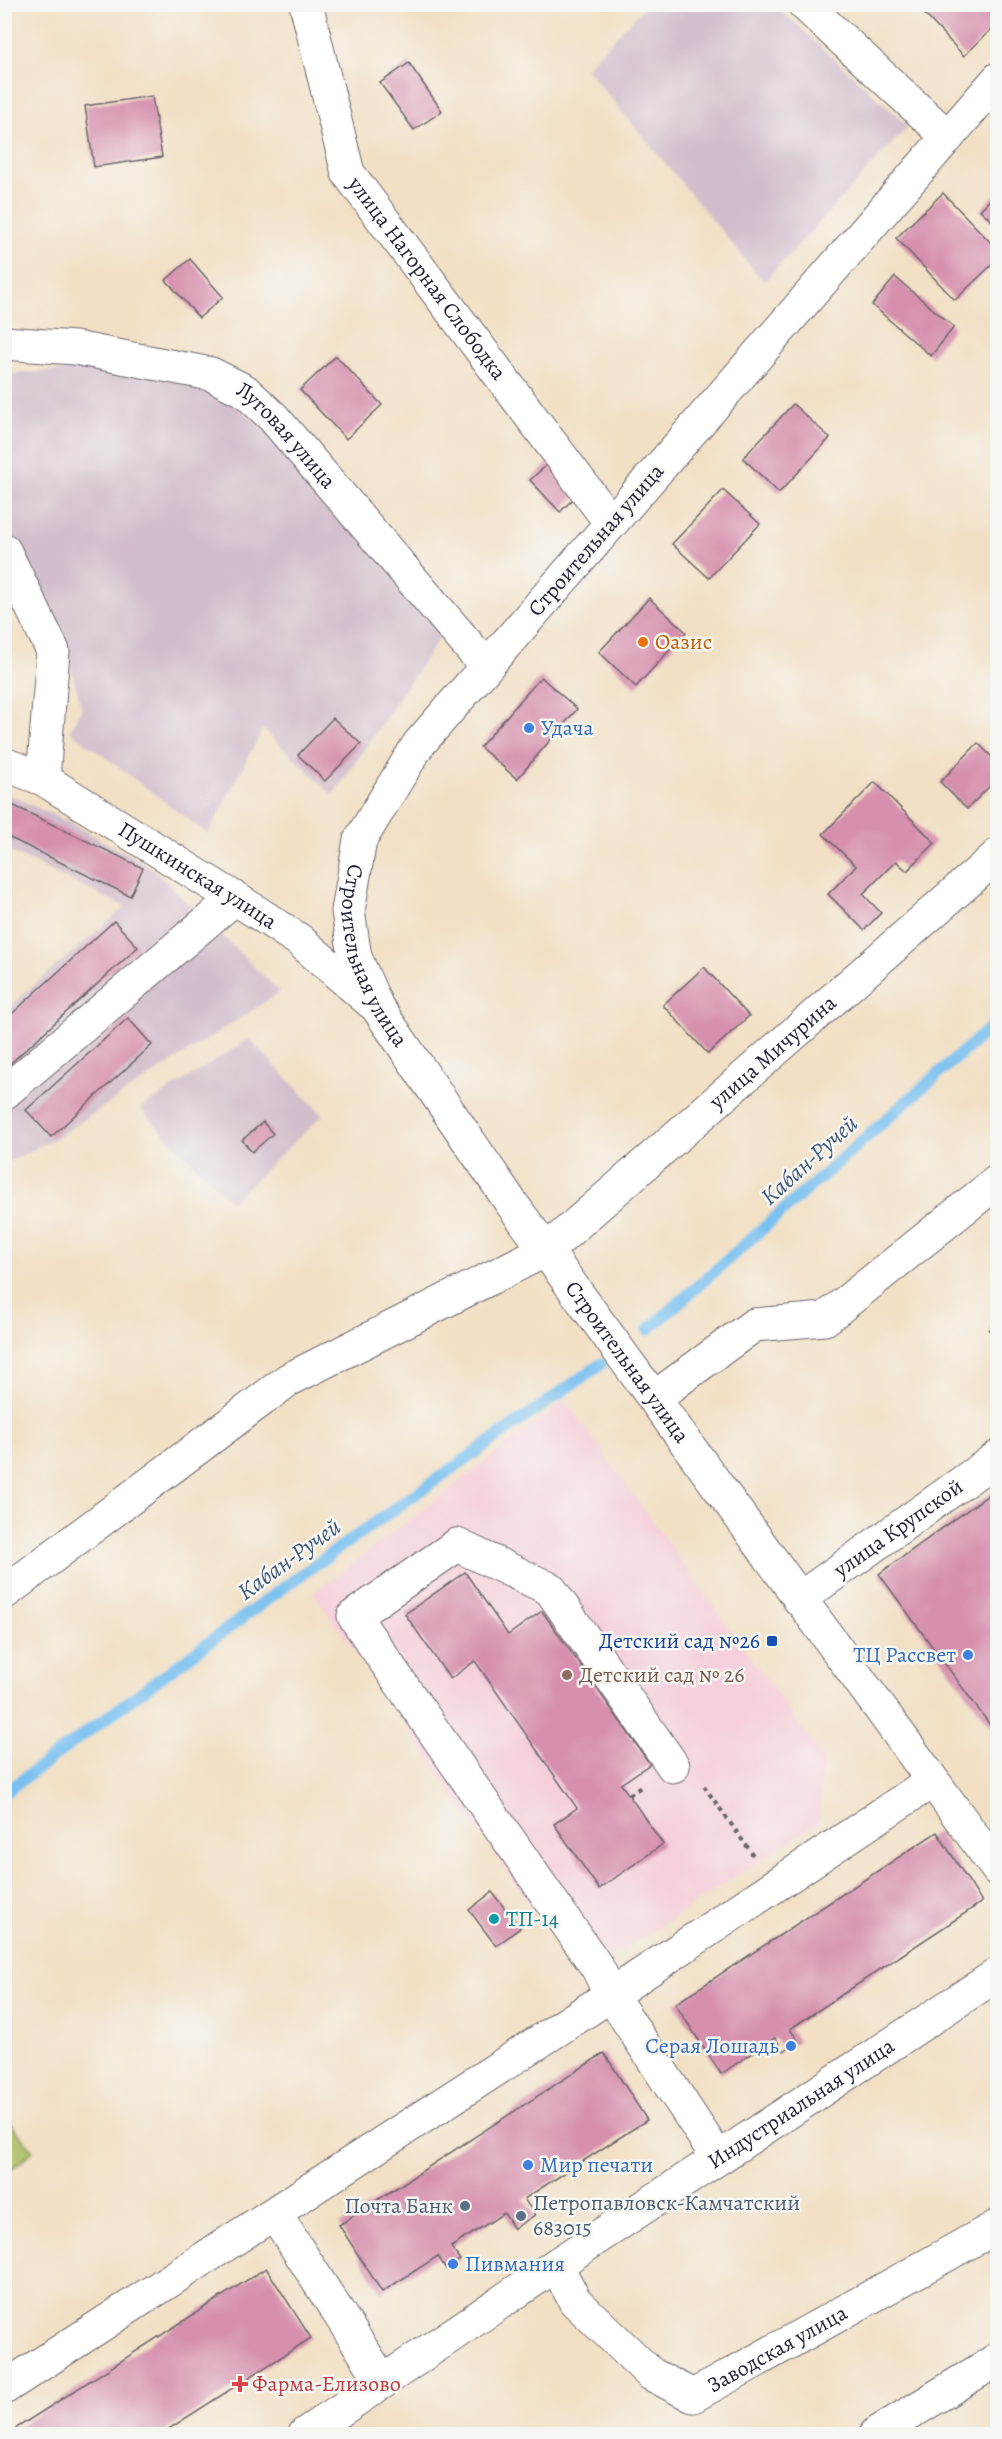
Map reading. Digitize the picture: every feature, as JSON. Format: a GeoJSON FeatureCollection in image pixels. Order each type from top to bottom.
{"type":"FeatureCollection","features":[{"type":"Feature","properties":{"kind":"street","name":"улица Нагорная Слободка"},"geometry":{"type":"LineString","coordinates":[[306,4],[348,173],[611,523]]}},
{"type":"Feature","properties":{"kind":"street"},"geometry":{"type":"LineString","coordinates":[[804,4],[948,136]]}},
{"type":"Feature","properties":{"kind":"street","name":"Строительная улица"},"geometry":{"type":"LineString","coordinates":[[998,80],[418,745],[360,840],[348,911],[355,957],[377,1007],[512,1204],[548,1249],[799,1599],[998,1870]]}},
{"type":"Feature","properties":{"kind":"street","name":"Луговая улица"},"geometry":{"type":"LineString","coordinates":[[4,343],[75,348],[211,374],[245,391],[273,417],[486,666]]}},
{"type":"Feature","properties":{"kind":"street"},"geometry":{"type":"LineString","coordinates":[[4,550],[53,651],[43,779]]}},
{"type":"Feature","properties":{"kind":"street","name":"Пушкинская улица"},"geometry":{"type":"LineString","coordinates":[[4,764],[43,779],[235,898],[299,940],[377,1007]]}},
{"type":"Feature","properties":{"kind":"street","name":"улица Мичурина"},"geometry":{"type":"LineString","coordinates":[[4,1593],[288,1380],[548,1249],[998,855]]}},
{"type":"Feature","properties":{"kind":"street"},"geometry":{"type":"LineString","coordinates":[[4,1093],[235,898]]}},
{"type":"Feature","properties":{"kind":"street"},"geometry":{"type":"LineString","coordinates":[[654,1398],[754,1325],[825,1319],[998,1181]]}},
{"type":"Feature","properties":{"kind":"street","name":"улица Крупской"},"geometry":{"type":"LineString","coordinates":[[799,1599],[998,1457]]}},
{"type":"Feature","properties":{"kind":"street"},"geometry":{"type":"LineString","coordinates":[[673,1766],[550,1589],[457,1545],[354,1616],[597,1967],[611,1995],[718,2158]]}},
{"type":"Feature","properties":{"kind":"street"},"geometry":{"type":"LineString","coordinates":[[4,2388],[611,1995],[932,1781]]}},
{"type":"Feature","properties":{"kind":"street","name":"Индустриальная улица"},"geometry":{"type":"LineString","coordinates":[[305,2434],[556,2265],[998,1974]]}},
{"type":"Feature","properties":{"kind":"street"},"geometry":{"type":"LineString","coordinates":[[275,2214],[383,2382]]}},
{"type":"Feature","properties":{"kind":"street","name":"Заводская улица"},"geometry":{"type":"LineString","coordinates":[[556,2265],[575,2301],[651,2374],[693,2396],[996,2228]]}},
{"type":"Feature","properties":{"kind":"street"},"geometry":{"type":"LineString","coordinates":[[876,2434],[998,2359]]}},
{"type":"Feature","properties":{"kind":"path"},"geometry":{"type":"LineString","coordinates":[[629,1795],[684,1758],[774,1886]]}},
{"type":"Feature","properties":{"kind":"shaded area"},"geometry":{"type":"Polygon","coordinates":[[[647,4],[775,5],[908,126],[764,282],[586,68],[647,4]]]}},
{"type":"Feature","properties":{"kind":"shaded area"},"geometry":{"type":"Polygon","coordinates":[[[102,368],[208,384],[271,433],[445,630],[333,795],[263,729],[208,834],[70,731],[82,709],[62,636],[9,536],[5,515],[4,374],[102,368]]]}},
{"type":"Feature","properties":{"kind":"shaded area"},"geometry":{"type":"Polygon","coordinates":[[[5,793],[66,821],[149,866],[280,992],[57,1137],[5,1164],[5,1010],[125,907],[5,849],[5,793]]]}},
{"type":"Feature","properties":{"kind":"shaded area"},"geometry":{"type":"Polygon","coordinates":[[[249,1039],[323,1115],[231,1202],[140,1109],[249,1039]]]}},
{"type":"Feature","properties":{"kind":"shaded area","name":"Детский сад № 26"},"geometry":{"type":"Polygon","coordinates":[[[565,1400],[823,1758],[819,1822],[580,1978],[314,1593],[565,1400]]]}},
{"type":"Feature","properties":{"kind":"green space"},"geometry":{"type":"Polygon","coordinates":[[[5,2117],[33,2151],[5,2175],[4,2174],[5,2117]]]}},
{"type":"Feature","properties":{"kind":"building"},"geometry":{"type":"Polygon","coordinates":[[[915,4],[998,4],[998,23],[964,56],[915,4]]]}},
{"type":"Feature","properties":{"kind":"building"},"geometry":{"type":"Polygon","coordinates":[[[409,63],[442,111],[414,130],[380,83],[409,63]]]}},
{"type":"Feature","properties":{"kind":"building"},"geometry":{"type":"Polygon","coordinates":[[[152,96],[162,157],[94,167],[85,106],[152,96]]]}},
{"type":"Feature","properties":{"kind":"building"},"geometry":{"type":"Polygon","coordinates":[[[998,191],[998,226],[980,210],[998,191]]]}},
{"type":"Feature","properties":{"kind":"building"},"geometry":{"type":"Polygon","coordinates":[[[943,193],[998,250],[998,259],[955,300],[896,238],[943,193]]]}},
{"type":"Feature","properties":{"kind":"building"},"geometry":{"type":"Polygon","coordinates":[[[190,259],[223,297],[199,318],[166,280],[190,259]]]}},
{"type":"Feature","properties":{"kind":"building"},"geometry":{"type":"Polygon","coordinates":[[[895,277],[954,327],[931,356],[872,305],[895,277]]]}},
{"type":"Feature","properties":{"kind":"building"},"geometry":{"type":"Polygon","coordinates":[[[336,356],[382,405],[346,439],[300,390],[336,356]]]}},
{"type":"Feature","properties":{"kind":"building"},"geometry":{"type":"Polygon","coordinates":[[[793,404],[830,438],[779,493],[743,458],[793,404]]]}},
{"type":"Feature","properties":{"kind":"building"},"geometry":{"type":"Polygon","coordinates":[[[551,461],[580,492],[560,512],[530,480],[551,461]]]}},
{"type":"Feature","properties":{"kind":"building"},"geometry":{"type":"Polygon","coordinates":[[[723,490],[760,524],[709,578],[672,544],[723,490]]]}},
{"type":"Feature","properties":{"kind":"building","name":"Оазис"},"geometry":{"type":"Polygon","coordinates":[[[649,598],[686,632],[636,687],[599,652],[649,598]]]}},
{"type":"Feature","properties":{"kind":"building","name":"Удача"},"geometry":{"type":"Polygon","coordinates":[[[541,677],[577,709],[517,779],[480,747],[541,677]]]}},
{"type":"Feature","properties":{"kind":"building"},"geometry":{"type":"Polygon","coordinates":[[[333,718],[361,744],[325,781],[298,755],[333,718]]]}},
{"type":"Feature","properties":{"kind":"building"},"geometry":{"type":"Polygon","coordinates":[[[978,743],[998,763],[998,778],[967,809],[940,782],[978,743]]]}},
{"type":"Feature","properties":{"kind":"building"},"geometry":{"type":"Polygon","coordinates":[[[875,782],[935,843],[907,871],[896,861],[863,894],[881,913],[864,930],[828,894],[856,866],[823,834],[875,782]]]}},
{"type":"Feature","properties":{"kind":"building"},"geometry":{"type":"Polygon","coordinates":[[[4,801],[143,868],[130,896],[4,835],[4,801]]]}},
{"type":"Feature","properties":{"kind":"building"},"geometry":{"type":"Polygon","coordinates":[[[114,921],[138,947],[4,1069],[4,1021],[114,921]]]}},
{"type":"Feature","properties":{"kind":"building"},"geometry":{"type":"Polygon","coordinates":[[[704,967],[749,1016],[708,1054],[663,1005],[704,967]]]}},
{"type":"Feature","properties":{"kind":"building"},"geometry":{"type":"Polygon","coordinates":[[[128,1018],[152,1045],[51,1137],[26,1110],[128,1018]]]}},
{"type":"Feature","properties":{"kind":"building"},"geometry":{"type":"Polygon","coordinates":[[[263,1122],[273,1134],[252,1152],[242,1140],[263,1122]]]}},
{"type":"Feature","properties":{"kind":"building"},"geometry":{"type":"Polygon","coordinates":[[[998,1322],[998,1340],[989,1330],[998,1322]]]}},
{"type":"Feature","properties":{"kind":"building","name":"ТЦ Рассвет"},"geometry":{"type":"Polygon","coordinates":[[[998,1488],[998,1736],[879,1574],[998,1488]]]}},
{"type":"Feature","properties":{"kind":"building"},"geometry":{"type":"Polygon","coordinates":[[[465,1572],[508,1635],[542,1611],[650,1764],[621,1784],[663,1844],[599,1889],[554,1824],[577,1808],[475,1661],[450,1679],[405,1614],[465,1572]]]}},
{"type":"Feature","properties":{"kind":"building"},"geometry":{"type":"Polygon","coordinates":[[[937,1832],[982,1902],[790,2029],[798,2041],[784,2051],[775,2038],[721,2074],[675,2004],[937,1832]]]}},
{"type":"Feature","properties":{"kind":"building","name":"ТП-14"},"geometry":{"type":"Polygon","coordinates":[[[492,1892],[520,1928],[496,1946],[469,1910],[492,1892]]]}},
{"type":"Feature","properties":{"kind":"building"},"geometry":{"type":"Polygon","coordinates":[[[604,2053],[647,2120],[524,2199],[535,2215],[514,2229],[504,2213],[451,2247],[460,2260],[446,2269],[438,2256],[382,2292],[339,2225],[604,2053]]]}},
{"type":"Feature","properties":{"kind":"building"},"geometry":{"type":"Polygon","coordinates":[[[266,2268],[311,2338],[161,2434],[7,2434],[266,2268]]]}},
{"type":"Feature","properties":{"kind":"waterway","name":"Кабан-Ручей"},"geometry":{"type":"LineString","coordinates":[[648,1330],[998,1021]]}},
{"type":"Feature","properties":{"kind":"waterway","name":"Кабан-Ручей"},"geometry":{"type":"LineString","coordinates":[[4,1793],[302,1574],[601,1364]]}},
{"type":"Feature","properties":{"kind":"place","name":"Оазис"},"geometry":{"type":"Point","coordinates":[643,642]}},
{"type":"Feature","properties":{"kind":"place","name":"Удача"},"geometry":{"type":"Point","coordinates":[529,728]}},
{"type":"Feature","properties":{"kind":"place","name":"Детский сад №26"},"geometry":{"type":"Point","coordinates":[772,1641]}},
{"type":"Feature","properties":{"kind":"place","name":"ТЦ Рассвет"},"geometry":{"type":"Point","coordinates":[968,1655]}},
{"type":"Feature","properties":{"kind":"place","name":"Детский сад № 26"},"geometry":{"type":"Point","coordinates":[567,1675]}},
{"type":"Feature","properties":{"kind":"place","name":"ТП-14"},"geometry":{"type":"Point","coordinates":[494,1919]}},
{"type":"Feature","properties":{"kind":"place","name":"Серая Лошадь"},"geometry":{"type":"Point","coordinates":[791,2046]}},
{"type":"Feature","properties":{"kind":"place","name":"Мир печати"},"geometry":{"type":"Point","coordinates":[528,2165]}},
{"type":"Feature","properties":{"kind":"place","name":"Почта Банк"},"geometry":{"type":"Point","coordinates":[465,2206]}},
{"type":"Feature","properties":{"kind":"place","name":"Петропавловск-Камчатский 683015"},"geometry":{"type":"Point","coordinates":[521,2216]}},
{"type":"Feature","properties":{"kind":"place","name":"Пивмания"},"geometry":{"type":"Point","coordinates":[453,2264]}},
{"type":"Feature","properties":{"kind":"place","name":"Фарма-Елизово"},"geometry":{"type":"Point","coordinates":[240,2384]}}]}
